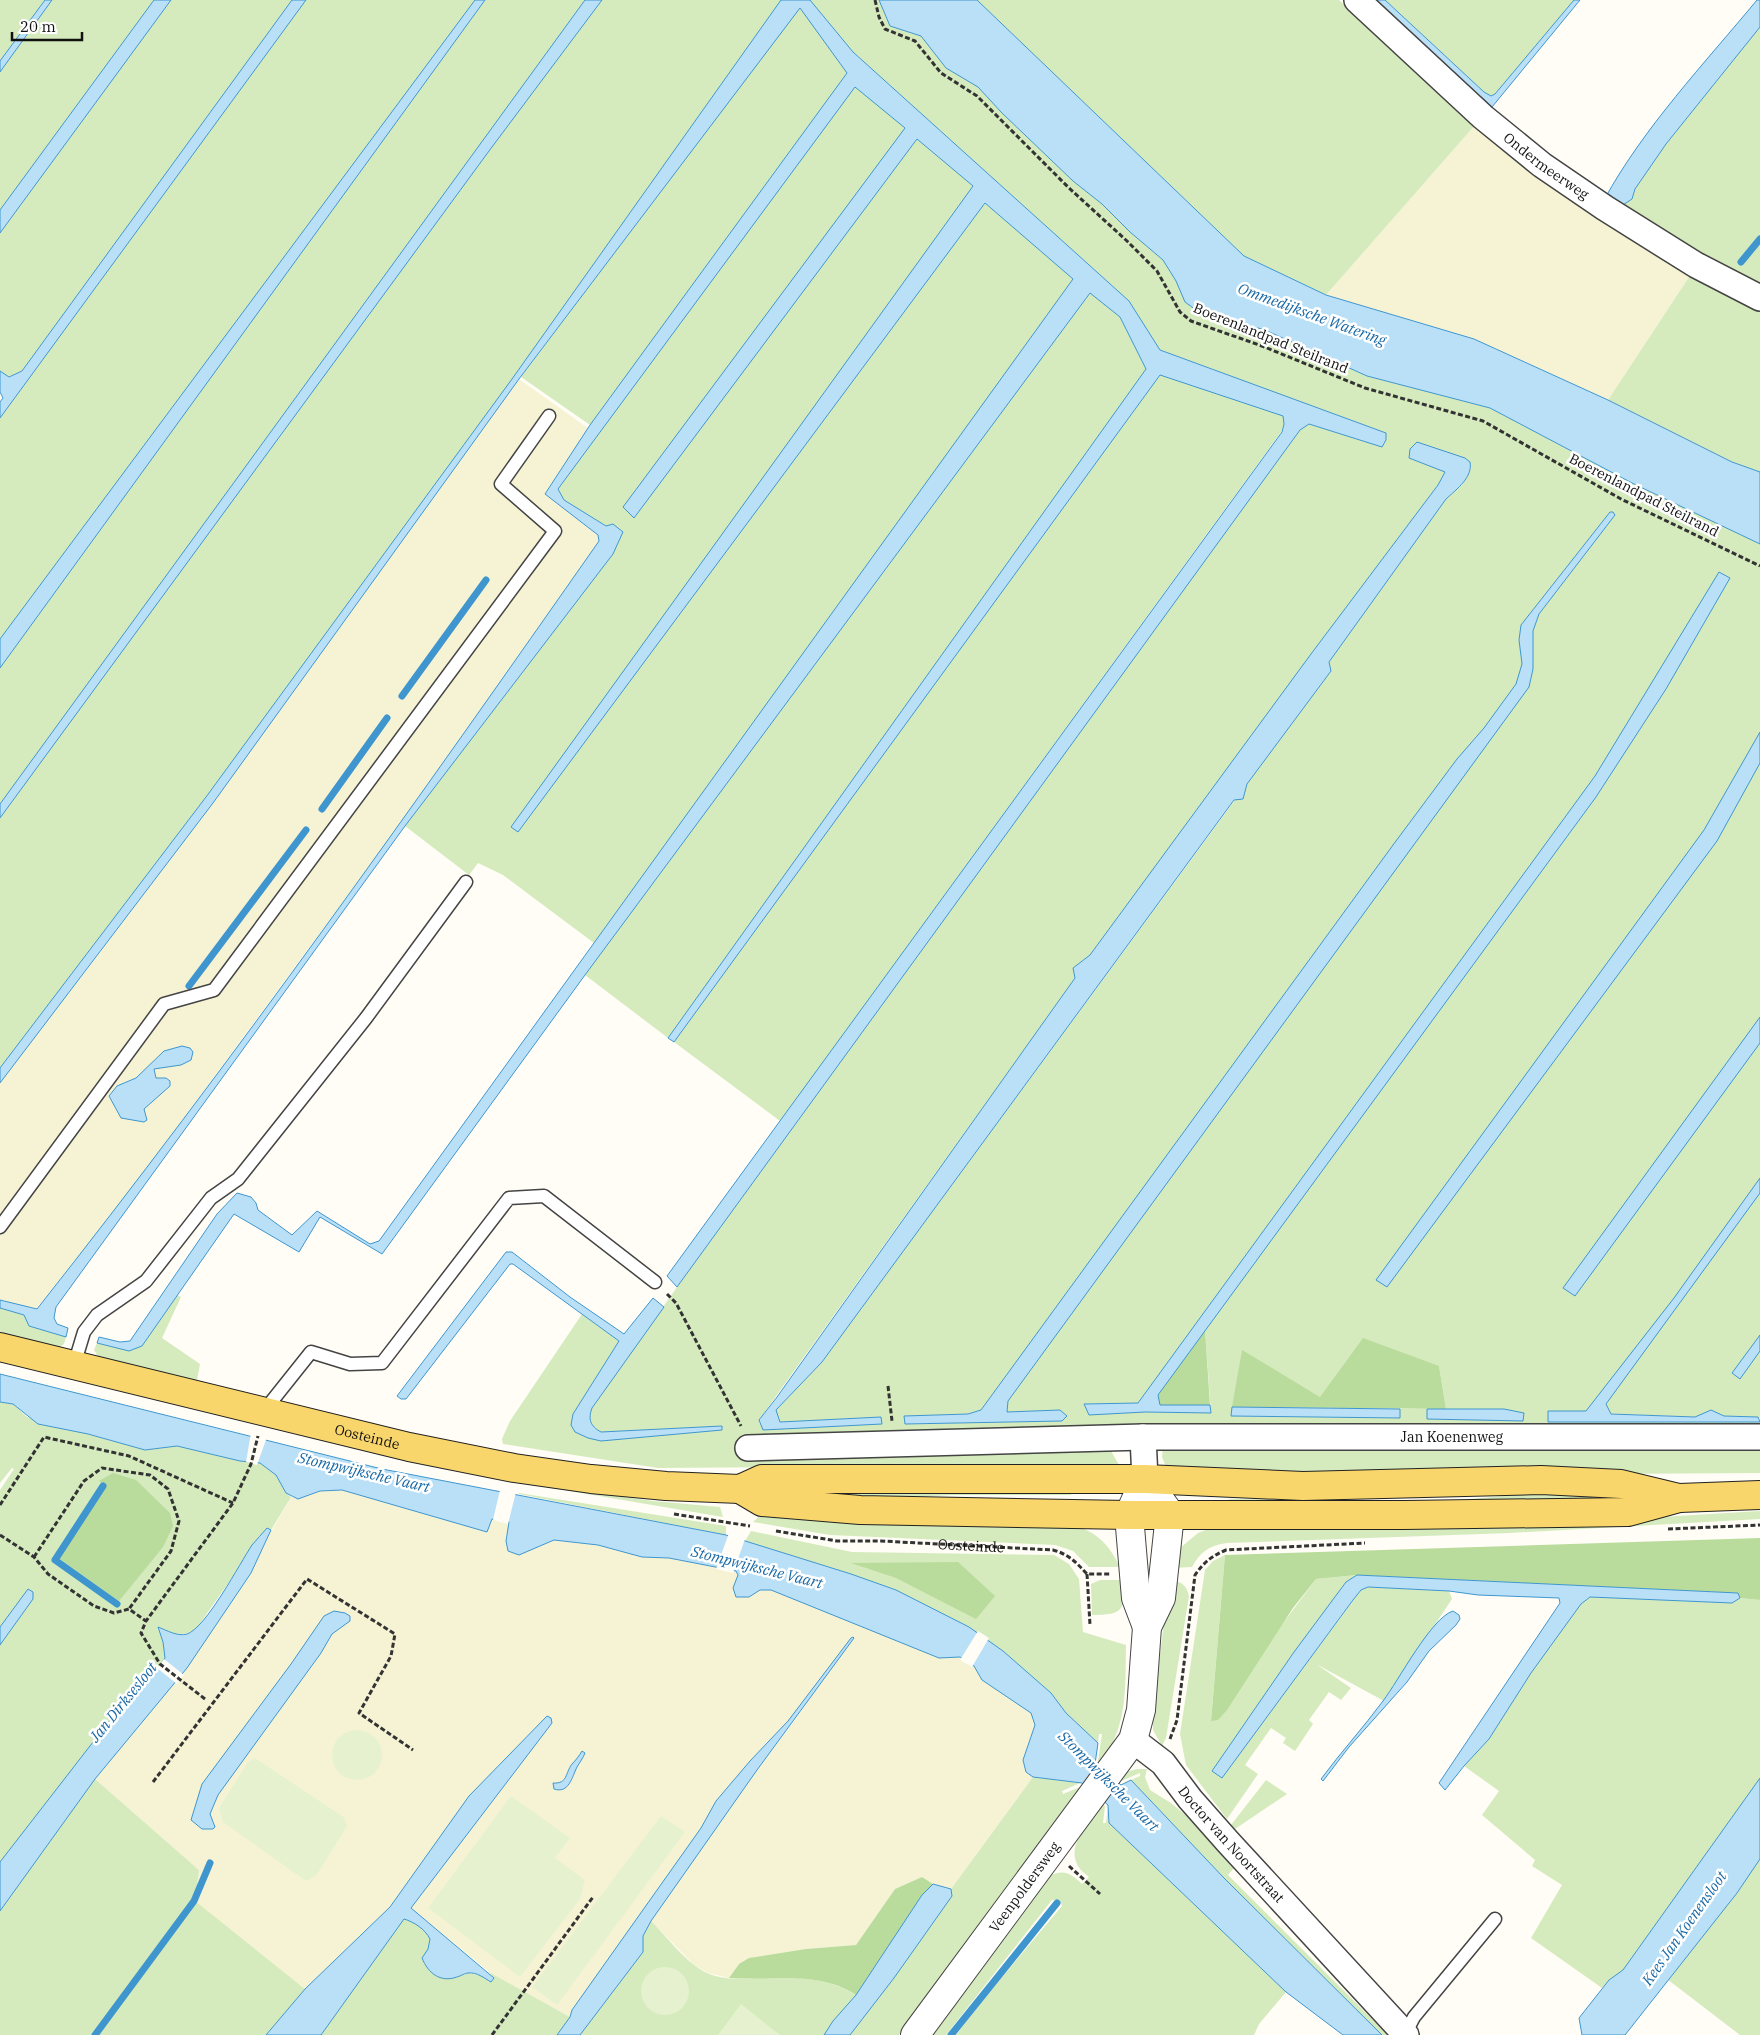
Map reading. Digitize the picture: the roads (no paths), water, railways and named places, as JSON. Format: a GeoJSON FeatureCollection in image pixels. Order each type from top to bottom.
{"type":"FeatureCollection","features":[{"type":"Feature","properties":{"kind":"main road","name":"Oosteinde"},"geometry":{"type":"LineString","coordinates":[[0,1347],[74,1365],[262,1422],[409,1447],[514,1468],[600,1480],[666,1486],[740,1489],[762,1479],[1145,1479]]}},
{"type":"Feature","properties":{"kind":"main road"},"geometry":{"type":"LineString","coordinates":[[1145,1479],[1302,1486],[1541,1480],[1621,1484],[1679,1498]]}},
{"type":"Feature","properties":{"kind":"main road","name":"Oosteinde"},"geometry":{"type":"LineString","coordinates":[[740,1489],[762,1502],[860,1510],[1129,1515],[1170,1514]]}},
{"type":"Feature","properties":{"kind":"main road"},"geometry":{"type":"LineString","coordinates":[[1170,1514],[1628,1512],[1679,1498],[1760,1495]]}},
{"type":"Feature","properties":{"kind":"street","name":"Ondermeerweg"},"geometry":{"type":"LineString","coordinates":[[1357,0],[1483,117],[1542,166],[1696,265],[1760,298]]}},
{"type":"Feature","properties":{"kind":"street","name":"Jan Koenenweg"},"geometry":{"type":"LineString","coordinates":[[1143,1437],[1760,1437]]}},
{"type":"Feature","properties":{"kind":"street"},"geometry":{"type":"LineString","coordinates":[[748,1448],[1143,1437],[1145,1479],[1129,1515],[1136,1598],[1147,1627]]}},
{"type":"Feature","properties":{"kind":"street"},"geometry":{"type":"LineString","coordinates":[[1133,1740],[1141,1710],[1147,1627],[1160,1598],[1170,1514],[1145,1479]]}},
{"type":"Feature","properties":{"kind":"street","name":"Veenpoldersweg"},"geometry":{"type":"LineString","coordinates":[[914,2035],[1133,1740]]}},
{"type":"Feature","properties":{"kind":"street","name":"Doctor van Noortstraat"},"geometry":{"type":"LineString","coordinates":[[1133,1740],[1163,1763],[1190,1799],[1222,1835],[1405,2035]]}},
{"type":"Feature","properties":{"kind":"lane"},"geometry":{"type":"LineString","coordinates":[[0,1227],[164,1004],[214,990],[555,530],[501,484],[549,416]]}},
{"type":"Feature","properties":{"kind":"lane"},"geometry":{"type":"LineString","coordinates":[[74,1365],[84,1332],[97,1315],[146,1281],[211,1198],[238,1179],[366,1018],[466,882]]}},
{"type":"Feature","properties":{"kind":"lane"},"geometry":{"type":"LineString","coordinates":[[262,1422],[311,1352],[350,1364],[382,1363],[509,1198],[544,1196],[655,1282]]}},
{"type":"Feature","properties":{"kind":"lane"},"geometry":{"type":"LineString","coordinates":[[1405,2035],[1414,2017],[1495,1919]]}},
{"type":"Feature","properties":{"kind":"water"},"geometry":{"type":"Polygon","coordinates":[[[45,0],[52,0],[0,72],[0,61],[45,0]]]}},
{"type":"Feature","properties":{"kind":"water"},"geometry":{"type":"Polygon","coordinates":[[[154,0],[171,0],[0,233],[0,210],[154,0]]]}},
{"type":"Feature","properties":{"kind":"water"},"geometry":{"type":"Polygon","coordinates":[[[292,0],[306,0],[0,418],[0,402],[3,398],[0,392],[0,371],[9,377],[22,371],[292,0]]]}},
{"type":"Feature","properties":{"kind":"water"},"geometry":{"type":"Polygon","coordinates":[[[475,0],[485,0],[0,668],[0,639],[475,0]]]}},
{"type":"Feature","properties":{"kind":"water"},"geometry":{"type":"Polygon","coordinates":[[[585,0],[602,0],[489,151],[0,818],[0,804],[585,0]]]}},
{"type":"Feature","properties":{"kind":"water"},"geometry":{"type":"Polygon","coordinates":[[[781,0],[810,0],[853,52],[1129,301],[1160,350],[1386,433],[1386,440],[1382,447],[1309,424],[1300,430],[677,1287],[667,1276],[1282,432],[1283,416],[1160,375],[674,1042],[668,1038],[1146,369],[1120,317],[1090,293],[585,975],[382,1254],[320,1217],[299,1252],[234,1214],[142,1346],[129,1351],[97,1343],[99,1337],[120,1342],[130,1341],[217,1214],[237,1193],[251,1197],[256,1203],[258,1210],[292,1235],[317,1211],[370,1244],[379,1241],[1073,279],[985,203],[518,832],[511,827],[973,186],[917,139],[634,518],[623,507],[905,128],[855,87],[558,489],[564,500],[606,526],[613,524],[623,532],[613,554],[405,826],[56,1307],[54,1318],[57,1324],[68,1328],[66,1337],[29,1326],[24,1315],[0,1308],[0,1300],[37,1309],[182,1121],[324,929],[599,541],[598,535],[545,494],[590,425],[847,73],[800,8],[519,379],[213,803],[0,1083],[0,1068],[206,797],[512,379],[781,0]]]}},
{"type":"Feature","properties":{"kind":"water","name":"Ommedijksche Watering"},"geometry":{"type":"Polygon","coordinates":[[[879,0],[977,0],[1244,256],[1326,295],[1474,339],[1608,400],[1732,462],[1760,472],[1760,544],[1632,483],[1490,408],[1367,376],[1265,330],[1196,310],[1185,302],[1176,281],[1163,260],[1130,232],[1102,204],[1073,181],[1002,113],[978,87],[946,68],[921,36],[890,26],[879,0]]]}},
{"type":"Feature","properties":{"kind":"water"},"geometry":{"type":"Polygon","coordinates":[[[1376,0],[1385,0],[1484,92],[1491,96],[1495,94],[1574,0],[1580,0],[1492,107],[1376,0]]]}},
{"type":"Feature","properties":{"kind":"water"},"geometry":{"type":"Polygon","coordinates":[[[1757,0],[1760,0],[1760,27],[1666,144],[1635,189],[1632,199],[1623,205],[1604,200],[1637,147],[1656,122],[1757,0]]]}},
{"type":"Feature","properties":{"kind":"water"},"geometry":{"type":"Polygon","coordinates":[[[1417,442],[1465,458],[1470,462],[1467,478],[1446,499],[1329,662],[1331,671],[1247,784],[1243,799],[1234,800],[822,1362],[776,1410],[780,1422],[881,1417],[882,1424],[763,1430],[759,1420],[1075,978],[1073,968],[1090,955],[1311,654],[1438,485],[1445,472],[1409,458],[1410,449],[1417,442]]]}},
{"type":"Feature","properties":{"kind":"water"},"geometry":{"type":"Polygon","coordinates":[[[1610,512],[1613,512],[1615,515],[1539,614],[1533,631],[1533,669],[1529,687],[1008,1401],[1007,1412],[1060,1410],[1067,1416],[1062,1421],[905,1424],[904,1416],[968,1414],[981,1410],[1393,845],[1516,684],[1522,664],[1519,640],[1521,625],[1610,512]]]}},
{"type":"Feature","properties":{"kind":"water"},"geometry":{"type":"Polygon","coordinates":[[[1719,572],[1730,578],[1666,689],[1596,797],[1158,1395],[1160,1405],[1210,1405],[1211,1413],[1145,1412],[1089,1415],[1084,1404],[1138,1403],[1595,776],[1719,572]]]}},
{"type":"Feature","properties":{"kind":"water"},"geometry":{"type":"Polygon","coordinates":[[[1760,732],[1760,763],[1717,841],[1387,1287],[1376,1280],[1704,830],[1760,732]]]}},
{"type":"Feature","properties":{"kind":"water"},"geometry":{"type":"Polygon","coordinates":[[[1760,1017],[1760,1043],[1575,1296],[1563,1288],[1760,1017]]]}},
{"type":"Feature","properties":{"kind":"water"},"geometry":{"type":"Polygon","coordinates":[[[182,1046],[190,1048],[193,1052],[191,1060],[181,1065],[154,1069],[156,1078],[166,1078],[170,1081],[170,1086],[144,1109],[147,1120],[144,1122],[121,1118],[109,1096],[117,1086],[136,1078],[164,1051],[182,1046]]]}},
{"type":"Feature","properties":{"kind":"water"},"geometry":{"type":"Polygon","coordinates":[[[1760,1178],[1760,1193],[1606,1404],[1611,1414],[1695,1417],[1711,1410],[1724,1416],[1758,1417],[1760,1422],[1548,1422],[1548,1411],[1586,1411],[1674,1298],[1760,1178]]]}},
{"type":"Feature","properties":{"kind":"water"},"geometry":{"type":"Polygon","coordinates":[[[506,1252],[512,1252],[570,1297],[624,1334],[653,1298],[664,1307],[592,1408],[591,1422],[597,1430],[601,1432],[722,1426],[722,1430],[601,1441],[575,1432],[571,1425],[573,1414],[619,1341],[513,1264],[510,1264],[406,1399],[401,1399],[397,1396],[506,1252]]]}},
{"type":"Feature","properties":{"kind":"water"},"geometry":{"type":"Polygon","coordinates":[[[1760,1335],[1760,1351],[1740,1379],[1732,1373],[1760,1335]]]}},
{"type":"Feature","properties":{"kind":"water","name":"Stompwijksche Vaart"},"geometry":{"type":"Polygon","coordinates":[[[0,1374],[382,1469],[726,1535],[896,1590],[969,1627],[1003,1651],[1051,1693],[1066,1713],[1098,1743],[1095,1764],[1121,1785],[1131,1780],[1224,1878],[1382,2035],[1343,2035],[1286,1992],[1109,1823],[1108,1805],[1082,1783],[1033,1777],[1026,1772],[1023,1760],[1035,1725],[1031,1713],[982,1680],[974,1666],[960,1657],[939,1658],[771,1590],[760,1590],[749,1597],[736,1597],[733,1588],[738,1575],[736,1571],[669,1558],[642,1557],[598,1545],[554,1540],[519,1555],[508,1551],[506,1541],[509,1522],[492,1519],[487,1532],[342,1490],[320,1491],[298,1499],[286,1493],[276,1475],[260,1463],[240,1461],[177,1446],[145,1450],[88,1434],[38,1424],[13,1404],[0,1402],[0,1374]]]}},
{"type":"Feature","properties":{"kind":"water"},"geometry":{"type":"Polygon","coordinates":[[[1232,1407],[1400,1409],[1400,1418],[1231,1416],[1232,1407]]]}},
{"type":"Feature","properties":{"kind":"water"},"geometry":{"type":"Polygon","coordinates":[[[1427,1409],[1504,1409],[1524,1413],[1523,1421],[1427,1419],[1427,1409]]]}},
{"type":"Feature","properties":{"kind":"water"},"geometry":{"type":"Polygon","coordinates":[[[267,1528],[271,1530],[251,1573],[187,1668],[95,1779],[0,1911],[0,1862],[145,1675],[156,1670],[165,1658],[163,1642],[158,1627],[180,1635],[187,1634],[195,1629],[213,1608],[252,1545],[267,1528]]]}},
{"type":"Feature","properties":{"kind":"water"},"geometry":{"type":"Polygon","coordinates":[[[1357,1575],[1738,1593],[1740,1598],[1732,1603],[1590,1597],[1581,1604],[1531,1673],[1489,1739],[1445,1790],[1439,1783],[1560,1603],[1559,1598],[1478,1595],[1449,1591],[1368,1587],[1361,1590],[1353,1600],[1222,1778],[1212,1771],[1294,1652],[1346,1582],[1357,1575]]]}},
{"type":"Feature","properties":{"kind":"water"},"geometry":{"type":"Polygon","coordinates":[[[28,1589],[33,1592],[33,1599],[0,1645],[0,1627],[28,1589]]]}},
{"type":"Feature","properties":{"kind":"water"},"geometry":{"type":"Polygon","coordinates":[[[334,1611],[350,1616],[350,1621],[332,1634],[321,1653],[218,1795],[210,1814],[215,1827],[213,1829],[202,1829],[191,1820],[202,1784],[291,1664],[324,1616],[334,1611]]]}},
{"type":"Feature","properties":{"kind":"water"},"geometry":{"type":"Polygon","coordinates":[[[1453,1611],[1459,1615],[1460,1619],[1456,1625],[1429,1651],[1407,1682],[1349,1747],[1323,1781],[1321,1779],[1383,1701],[1425,1637],[1444,1616],[1453,1611]]]}},
{"type":"Feature","properties":{"kind":"water"},"geometry":{"type":"Polygon","coordinates":[[[853,1637],[651,1921],[643,1936],[643,1952],[580,2035],[557,2035],[570,2017],[572,2010],[701,1828],[716,1801],[788,1721],[853,1637]]]}},
{"type":"Feature","properties":{"kind":"water"},"geometry":{"type":"Polygon","coordinates":[[[547,1716],[551,1718],[552,1723],[411,1908],[494,1978],[491,1982],[474,1973],[467,1973],[451,1979],[440,1978],[435,1975],[422,1958],[428,1949],[430,1939],[419,1926],[404,1919],[321,2035],[266,2035],[305,1989],[390,1907],[469,1796],[547,1716]]]}},
{"type":"Feature","properties":{"kind":"water"},"geometry":{"type":"Polygon","coordinates":[[[582,1751],[585,1753],[567,1787],[559,1790],[554,1789],[553,1783],[564,1780],[570,1767],[582,1751]]]}},
{"type":"Feature","properties":{"kind":"water","name":"Kees Jan Koenensloot"},"geometry":{"type":"Polygon","coordinates":[[[1760,1778],[1760,1859],[1737,1893],[1625,2035],[1582,2035],[1579,2018],[1609,1980],[1623,1970],[1760,1778]]]}},
{"type":"Feature","properties":{"kind":"water"},"geometry":{"type":"Polygon","coordinates":[[[933,1884],[951,1889],[952,1896],[894,1978],[850,2035],[824,2035],[833,2021],[856,1995],[922,1895],[933,1884]]]}},
{"type":"Feature","properties":{"kind":"waterway"},"geometry":{"type":"LineString","coordinates":[[1741,262],[1760,239]]}},
{"type":"Feature","properties":{"kind":"waterway"},"geometry":{"type":"LineString","coordinates":[[402,696],[486,580]]}},
{"type":"Feature","properties":{"kind":"waterway"},"geometry":{"type":"LineString","coordinates":[[322,809],[387,718]]}},
{"type":"Feature","properties":{"kind":"waterway"},"geometry":{"type":"LineString","coordinates":[[189,986],[306,830]]}},
{"type":"Feature","properties":{"kind":"waterway"},"geometry":{"type":"LineString","coordinates":[[103,1486],[55,1560],[117,1604]]}},
{"type":"Feature","properties":{"kind":"waterway"},"geometry":{"type":"LineString","coordinates":[[95,2035],[194,1901],[210,1863]]}},
{"type":"Feature","properties":{"kind":"waterway"},"geometry":{"type":"LineString","coordinates":[[951,2035],[1057,1903]]}},
{"type":"Feature","properties":{"kind":"water label","name":"Jan Dirksesloot"},"geometry":{"type":"Point","coordinates":[123,1702]}}]}
